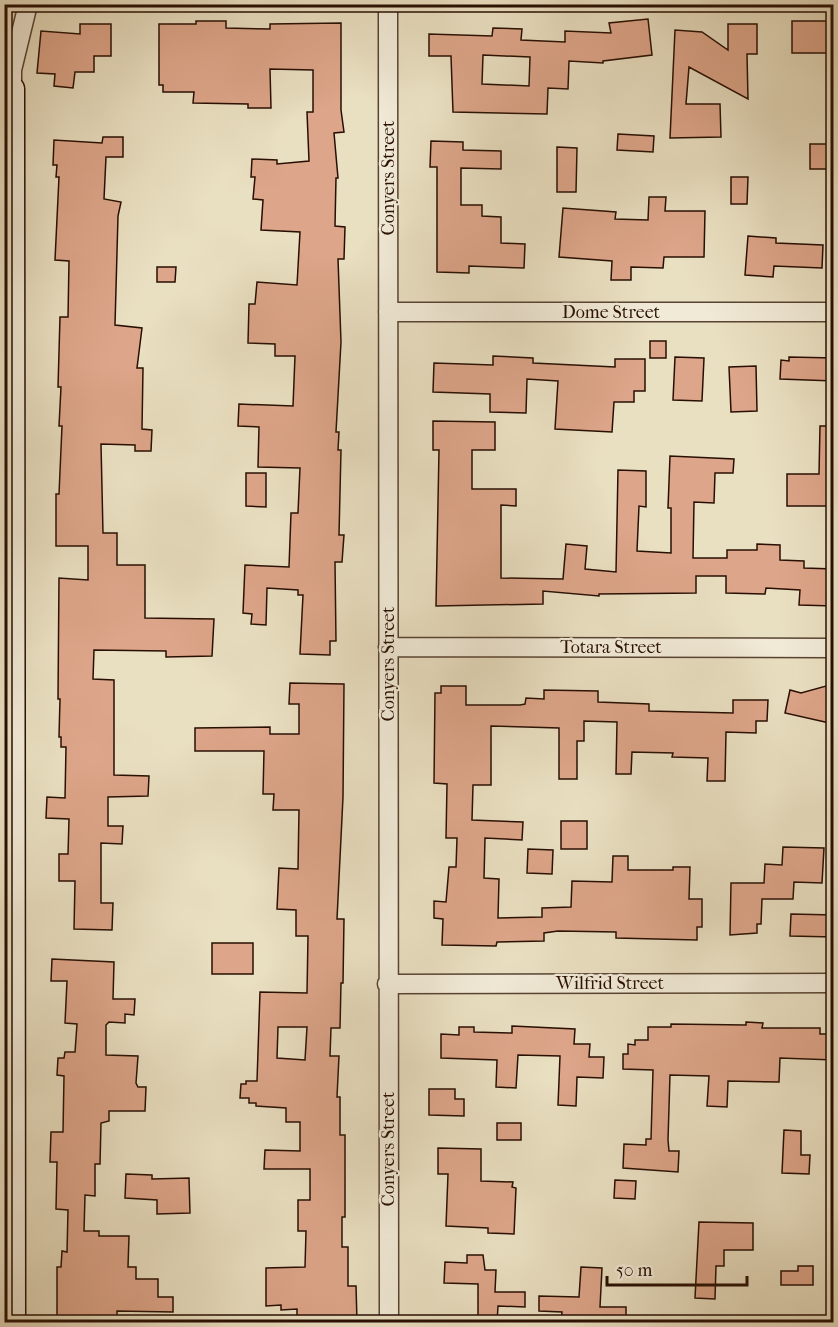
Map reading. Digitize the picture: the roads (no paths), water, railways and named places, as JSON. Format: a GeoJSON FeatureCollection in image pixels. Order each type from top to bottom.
{"type":"FeatureCollection","features":[{"type":"Feature","properties":{"kind":"street"},"geometry":{"type":"LineString","coordinates":[[14,1323],[8,285],[12,79],[28,4]]}},
{"type":"Feature","properties":{"kind":"street","name":"Conyers Street"},"geometry":{"type":"LineString","coordinates":[[388,4],[389,1323]]}},
{"type":"Feature","properties":{"kind":"street"},"geometry":{"type":"LineString","coordinates":[[4,43],[12,79]]}},
{"type":"Feature","properties":{"kind":"street","name":"Dome Street"},"geometry":{"type":"LineString","coordinates":[[388,312],[834,312]]}},
{"type":"Feature","properties":{"kind":"street","name":"Totara Street"},"geometry":{"type":"LineString","coordinates":[[388,647],[834,648]]}},
{"type":"Feature","properties":{"kind":"street","name":"Wilfrid Street"},"geometry":{"type":"LineString","coordinates":[[387,984],[834,983]]}}]}
